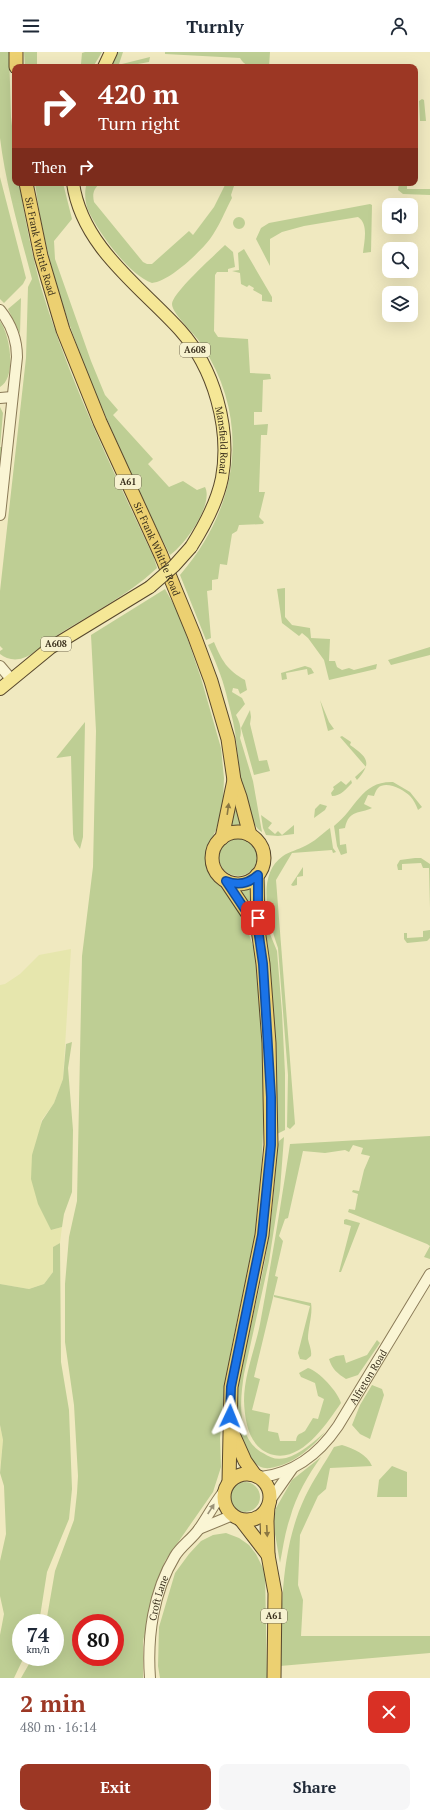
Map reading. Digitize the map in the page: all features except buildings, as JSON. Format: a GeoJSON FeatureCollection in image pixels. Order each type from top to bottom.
{"type":"FeatureCollection","features":[{"type":"Feature","properties":{"kind":"highway"},"geometry":{"type":"LineString","coordinates":[[16,52],[16,64]]}},
{"type":"Feature","properties":{"kind":"highway","name":"Sir Frank Whittle Road"},"geometry":{"type":"LineString","coordinates":[[27,186],[42,256],[62,324],[100,422],[161,555],[211,681],[228,739],[234,780],[250,835]]}},
{"type":"Feature","properties":{"kind":"highway","name":"Sir Frank Whittle Road"},"geometry":{"type":"LineString","coordinates":[[222,838],[234,780]]}},
{"type":"Feature","properties":{"kind":"highway"},"geometry":{"type":"LineString","coordinates":[[226,881],[243,884],[258,875],[264,863],[264,853],[260,844],[250,835],[236,832],[222,838],[215,845],[212,858],[216,872],[226,881],[258,929]]}},
{"type":"Feature","properties":{"kind":"highway"},"geometry":{"type":"LineString","coordinates":[[231,1430],[245,1461],[269,1488],[270,1503],[256,1517],[237,1517],[227,1506],[227,1486],[231,1430],[231,1387],[262,1235],[271,1145],[269,1043],[263,964],[258,929],[258,875]]}},
{"type":"Feature","properties":{"kind":"highway"},"geometry":{"type":"LineString","coordinates":[[227,1486],[236,1476],[243,1474],[258,1476]]}},
{"type":"Feature","properties":{"kind":"highway","name":"A61"},"geometry":{"type":"LineString","coordinates":[[270,1503],[267,1521],[268,1555],[275,1593],[274,1678]]}},
{"type":"Feature","properties":{"kind":"highway","name":"A61"},"geometry":{"type":"LineString","coordinates":[[237,1517],[268,1555]]}},
{"type":"Feature","properties":{"kind":"main road"},"geometry":{"type":"LineString","coordinates":[[105,64],[111,52]]}},
{"type":"Feature","properties":{"kind":"main road","name":"Mansfield Road"},"geometry":{"type":"LineString","coordinates":[[0,689],[11,678],[50,648],[150,586],[174,566],[191,547],[208,520],[222,478],[224,441],[222,421],[208,373],[198,354],[181,331],[121,270],[97,241],[81,214],[74,186]]}},
{"type":"Feature","properties":{"kind":"street"},"geometry":{"type":"LineString","coordinates":[[0,310],[12,328],[16,339],[17,357],[0,515]]}},
{"type":"Feature","properties":{"kind":"street"},"geometry":{"type":"LineString","coordinates":[[0,398],[12,397]]}},
{"type":"Feature","properties":{"kind":"street"},"geometry":{"type":"LineString","coordinates":[[0,666],[11,678]]}},
{"type":"Feature","properties":{"kind":"street","name":"Alfreton Road"},"geometry":{"type":"LineString","coordinates":[[258,1476],[275,1475],[292,1469],[322,1447],[330,1437],[430,1274]]}},
{"type":"Feature","properties":{"kind":"street","name":"Alfreton Road"},"geometry":{"type":"LineString","coordinates":[[270,1503],[292,1469]]}},
{"type":"Feature","properties":{"kind":"street","name":"Croft Lane"},"geometry":{"type":"LineString","coordinates":[[150,1678],[150,1635],[162,1581],[176,1554],[199,1529],[227,1486]]}},
{"type":"Feature","properties":{"kind":"street","name":"Croft Lane"},"geometry":{"type":"LineString","coordinates":[[199,1529],[237,1517]]}},
{"type":"Feature","properties":{"kind":"green space"},"geometry":{"type":"Polygon","coordinates":[[[0,52],[9,52],[12,126],[12,186],[20,186],[31,247],[40,284],[51,319],[77,389],[154,558],[157,568],[120,597],[53,638],[27,657],[17,659],[8,658],[0,654],[0,651],[3,649],[0,646],[0,591],[26,358],[28,287],[32,279],[10,192],[0,138],[0,52]]]}},
{"type":"Feature","properties":{"kind":"green space"},"geometry":{"type":"Polygon","coordinates":[[[24,52],[37,52],[37,64],[25,64],[24,52]]]}},
{"type":"Feature","properties":{"kind":"green space"},"geometry":{"type":"Polygon","coordinates":[[[102,52],[95,64],[81,64],[82,53],[102,52]]]}},
{"type":"Feature","properties":{"kind":"green space"},"geometry":{"type":"Polygon","coordinates":[[[118,52],[123,52],[119,64],[112,64],[118,52]]]}},
{"type":"Feature","properties":{"kind":"green space"},"geometry":{"type":"Polygon","coordinates":[[[165,52],[270,52],[269,64],[246,64],[240,58],[165,54],[165,52]]]}},
{"type":"Feature","properties":{"kind":"green space"},"geometry":{"type":"Polygon","coordinates":[[[150,57],[149,62],[122,64],[150,57]]]}},
{"type":"Feature","properties":{"kind":"green space"},"geometry":{"type":"Polygon","coordinates":[[[422,99],[424,100],[426,121],[420,121],[419,101],[422,99]]]}},
{"type":"Feature","properties":{"kind":"green space"},"geometry":{"type":"Polygon","coordinates":[[[0,177],[26,278],[23,284],[4,303],[0,299],[0,177]]]}},
{"type":"Feature","properties":{"kind":"green space"},"geometry":{"type":"Polygon","coordinates":[[[36,186],[64,186],[72,219],[54,241],[55,259],[91,361],[105,395],[118,410],[113,415],[153,459],[148,464],[169,487],[183,481],[197,490],[205,487],[207,494],[202,513],[190,534],[170,555],[122,453],[80,355],[68,321],[48,253],[36,186]]]}},
{"type":"Feature","properties":{"kind":"green space"},"geometry":{"type":"Polygon","coordinates":[[[86,186],[97,186],[93,196],[94,202],[143,262],[152,264],[189,231],[193,235],[214,207],[224,186],[234,186],[231,195],[232,198],[210,239],[184,266],[167,277],[152,283],[134,271],[115,252],[99,230],[88,210],[85,193],[86,186]]]}},
{"type":"Feature","properties":{"kind":"green space"},"geometry":{"type":"Polygon","coordinates":[[[399,186],[407,186],[407,189],[430,189],[430,195],[403,194],[398,190],[399,186]]]}},
{"type":"Feature","properties":{"kind":"green space"},"geometry":{"type":"Polygon","coordinates":[[[370,204],[372,205],[371,252],[363,253],[365,229],[364,224],[358,217],[304,226],[282,232],[270,239],[270,266],[256,239],[261,228],[269,223],[370,204]]]}},
{"type":"Feature","properties":{"kind":"green space"},"geometry":{"type":"Polygon","coordinates":[[[239,217],[243,219],[245,223],[243,227],[239,229],[235,227],[233,223],[235,219],[239,217]]]}},
{"type":"Feature","properties":{"kind":"green space"},"geometry":{"type":"Polygon","coordinates":[[[225,245],[233,252],[235,267],[228,269],[228,272],[217,272],[215,275],[214,331],[218,337],[248,339],[250,373],[270,374],[271,379],[263,380],[262,412],[254,412],[254,425],[268,424],[267,435],[261,435],[259,492],[265,492],[259,517],[264,522],[263,524],[239,525],[237,531],[232,534],[227,565],[220,564],[218,579],[212,580],[212,590],[207,591],[211,638],[206,640],[180,575],[200,549],[215,522],[226,493],[232,464],[232,434],[228,404],[218,374],[202,345],[180,319],[172,304],[179,291],[225,245]]]}},
{"type":"Feature","properties":{"kind":"green space"},"geometry":{"type":"Polygon","coordinates":[[[244,249],[272,297],[272,302],[262,301],[262,295],[253,290],[254,288],[249,285],[247,287],[241,284],[240,273],[232,271],[239,270],[238,253],[244,249]]]}},
{"type":"Feature","properties":{"kind":"green space"},"geometry":{"type":"Polygon","coordinates":[[[21,298],[20,334],[8,309],[21,298]]]}},
{"type":"Feature","properties":{"kind":"green space"},"geometry":{"type":"Polygon","coordinates":[[[0,321],[7,336],[10,365],[9,374],[5,382],[0,387],[0,321]]]}},
{"type":"Feature","properties":{"kind":"green space"},"geometry":{"type":"Polygon","coordinates":[[[0,407],[3,413],[0,447],[0,407]]]}},
{"type":"Feature","properties":{"kind":"green space"},"geometry":{"type":"Polygon","coordinates":[[[0,447],[3,447],[0,474],[0,447]]]}},
{"type":"Feature","properties":{"kind":"green space"},"geometry":{"type":"Polygon","coordinates":[[[285,588],[285,617],[292,625],[310,628],[311,638],[330,639],[329,661],[335,661],[337,667],[342,670],[349,668],[354,670],[377,664],[376,669],[329,680],[324,660],[308,638],[302,633],[299,636],[282,623],[277,589],[285,588]]]}},
{"type":"Feature","properties":{"kind":"green space"},"geometry":{"type":"Polygon","coordinates":[[[165,589],[179,614],[201,678],[221,748],[224,778],[223,803],[216,830],[207,847],[206,863],[211,876],[232,900],[242,915],[255,951],[262,1042],[264,1110],[261,1178],[255,1235],[231,1350],[224,1394],[220,1438],[221,1467],[213,1492],[165,1561],[157,1584],[143,1641],[143,1678],[21,1678],[28,1666],[64,1666],[64,1614],[48,1614],[55,1571],[74,1520],[78,1476],[74,1405],[65,1342],[65,1284],[69,1237],[77,1201],[82,956],[93,867],[96,731],[91,635],[165,589]]]}},
{"type":"Feature","properties":{"kind":"green space"},"geometry":{"type":"Polygon","coordinates":[[[214,642],[229,669],[245,680],[247,690],[240,694],[238,689],[233,688],[232,692],[242,698],[245,704],[236,715],[240,726],[240,738],[253,781],[262,832],[250,816],[246,802],[242,786],[232,717],[216,663],[208,645],[214,642]]]}},
{"type":"Feature","properties":{"kind":"green space"},"geometry":{"type":"Polygon","coordinates":[[[430,647],[430,655],[391,665],[388,660],[430,647]]]}},
{"type":"Feature","properties":{"kind":"green space"},"geometry":{"type":"Polygon","coordinates":[[[305,666],[311,668],[314,673],[308,675],[307,669],[286,673],[287,679],[282,680],[281,673],[305,666]]]}},
{"type":"Feature","properties":{"kind":"green space"},"geometry":{"type":"Polygon","coordinates":[[[320,700],[329,722],[334,729],[328,731],[320,700]]]}},
{"type":"Feature","properties":{"kind":"green space"},"geometry":{"type":"Polygon","coordinates":[[[250,710],[250,724],[259,761],[267,760],[270,771],[254,775],[241,728],[250,710]]]}},
{"type":"Feature","properties":{"kind":"green space"},"geometry":{"type":"Polygon","coordinates":[[[85,722],[83,837],[80,849],[74,840],[73,834],[71,756],[56,758],[85,722]]]}},
{"type":"Feature","properties":{"kind":"green space"},"geometry":{"type":"Polygon","coordinates":[[[342,736],[351,742],[350,745],[361,753],[366,760],[366,767],[340,737],[342,736]]]}},
{"type":"Feature","properties":{"kind":"green space"},"geometry":{"type":"Polygon","coordinates":[[[365,768],[362,774],[357,780],[355,777],[365,768]]]}},
{"type":"Feature","properties":{"kind":"green space"},"geometry":{"type":"Polygon","coordinates":[[[351,780],[352,783],[343,792],[332,796],[331,793],[334,789],[333,787],[341,781],[346,785],[351,780]]]}},
{"type":"Feature","properties":{"kind":"green space"},"geometry":{"type":"Polygon","coordinates":[[[393,782],[410,792],[422,807],[418,810],[411,798],[399,789],[390,785],[381,786],[377,789],[374,796],[368,795],[364,804],[372,808],[352,815],[349,818],[345,828],[339,829],[340,845],[346,844],[347,853],[341,855],[337,846],[334,826],[366,791],[382,783],[393,782]]]}},
{"type":"Feature","properties":{"kind":"green space"},"geometry":{"type":"Polygon","coordinates":[[[236,797],[241,825],[227,826],[236,797]]]}},
{"type":"Feature","properties":{"kind":"green space"},"geometry":{"type":"Polygon","coordinates":[[[320,804],[327,806],[325,810],[314,818],[315,809],[320,804]]]}},
{"type":"Feature","properties":{"kind":"green space"},"geometry":{"type":"Polygon","coordinates":[[[261,815],[272,823],[268,828],[275,834],[278,831],[282,835],[294,825],[294,834],[278,836],[266,835],[263,828],[261,815]]]}},
{"type":"Feature","properties":{"kind":"green space"},"geometry":{"type":"Polygon","coordinates":[[[330,828],[333,848],[336,852],[333,853],[332,850],[292,853],[276,880],[295,1124],[290,1129],[287,1127],[288,1075],[278,948],[268,912],[267,887],[269,875],[274,864],[288,853],[315,840],[330,828]]]}},
{"type":"Feature","properties":{"kind":"green space"},"geometry":{"type":"Polygon","coordinates":[[[234,838],[242,838],[252,843],[256,850],[256,864],[252,871],[242,876],[234,876],[224,871],[222,868],[219,861],[219,853],[224,843],[227,841],[234,838]]]}},
{"type":"Feature","properties":{"kind":"green space"},"geometry":{"type":"Polygon","coordinates":[[[421,858],[430,864],[430,908],[429,868],[423,868],[421,863],[402,864],[402,870],[398,870],[397,865],[400,860],[421,858]]]}},
{"type":"Feature","properties":{"kind":"green space"},"geometry":{"type":"Polygon","coordinates":[[[303,867],[303,876],[297,877],[297,885],[291,885],[303,867]]]}},
{"type":"Feature","properties":{"kind":"green space"},"geometry":{"type":"Polygon","coordinates":[[[265,879],[266,912],[270,934],[277,951],[285,1073],[285,1130],[277,1134],[273,1015],[269,956],[262,897],[265,879]]]}},
{"type":"Feature","properties":{"kind":"green space"},"geometry":{"type":"Polygon","coordinates":[[[251,888],[251,909],[239,891],[251,888]]]}},
{"type":"Feature","properties":{"kind":"green space"},"geometry":{"type":"Polygon","coordinates":[[[430,930],[430,938],[427,941],[407,943],[404,939],[404,933],[407,933],[407,938],[423,937],[423,931],[430,930]]]}},
{"type":"Feature","properties":{"kind":"green space"},"geometry":{"type":"Polygon","coordinates":[[[71,949],[63,1079],[54,1103],[41,1121],[51,1230],[62,1227],[60,1243],[53,1247],[53,1272],[44,1284],[29,1289],[0,1284],[0,985],[5,984],[20,974],[39,955],[71,949]]]}},
{"type":"Feature","properties":{"kind":"green space"},"geometry":{"type":"Polygon","coordinates":[[[72,1042],[68,1068],[73,1130],[72,1192],[64,1214],[62,1227],[51,1230],[38,1204],[31,1179],[32,1155],[42,1121],[54,1103],[63,1079],[66,1044],[72,1042]]]}},
{"type":"Feature","properties":{"kind":"green space"},"geometry":{"type":"Polygon","coordinates":[[[430,1136],[430,1246],[348,1212],[349,1209],[355,1210],[358,1194],[352,1192],[353,1190],[359,1191],[364,1170],[370,1156],[361,1154],[363,1148],[353,1145],[349,1152],[345,1150],[325,1153],[303,1151],[288,1218],[285,1219],[279,1236],[283,1241],[275,1276],[278,1277],[254,1377],[260,1379],[252,1410],[270,1414],[268,1431],[278,1433],[280,1441],[296,1441],[298,1435],[305,1431],[313,1418],[318,1419],[324,1399],[318,1396],[315,1383],[301,1377],[299,1373],[308,1368],[328,1382],[341,1403],[313,1439],[295,1452],[285,1455],[274,1455],[266,1452],[254,1441],[247,1426],[244,1391],[260,1324],[290,1144],[430,1136]]]}},
{"type":"Feature","properties":{"kind":"green space"},"geometry":{"type":"Polygon","coordinates":[[[284,1137],[280,1190],[269,1261],[244,1374],[241,1395],[242,1418],[244,1429],[254,1447],[266,1455],[276,1459],[286,1458],[302,1451],[325,1432],[314,1444],[293,1460],[286,1464],[266,1468],[258,1466],[254,1462],[242,1443],[238,1427],[237,1395],[239,1378],[260,1286],[270,1229],[277,1147],[279,1141],[284,1137]]]}},
{"type":"Feature","properties":{"kind":"green space"},"geometry":{"type":"Polygon","coordinates":[[[346,1219],[360,1223],[341,1272],[339,1272],[351,1226],[344,1224],[344,1220],[346,1219]]]}},
{"type":"Feature","properties":{"kind":"green space"},"geometry":{"type":"Polygon","coordinates":[[[60,1243],[61,1362],[69,1410],[72,1489],[69,1519],[47,1572],[40,1614],[12,1614],[12,1666],[20,1666],[14,1678],[0,1678],[0,1635],[4,1614],[0,1596],[0,1561],[6,1534],[4,1486],[0,1473],[3,1440],[0,1425],[0,1284],[29,1289],[44,1284],[53,1272],[53,1247],[60,1243]]]}},
{"type":"Feature","properties":{"kind":"green space"},"geometry":{"type":"Polygon","coordinates":[[[430,1246],[430,1259],[424,1257],[430,1246]]]}},
{"type":"Feature","properties":{"kind":"green space"},"geometry":{"type":"Polygon","coordinates":[[[274,1295],[311,1303],[308,1339],[311,1356],[306,1360],[300,1359],[298,1353],[310,1306],[274,1297],[274,1295]]]}},
{"type":"Feature","properties":{"kind":"green space"},"geometry":{"type":"Polygon","coordinates":[[[377,1340],[380,1343],[358,1375],[346,1379],[332,1366],[329,1359],[336,1356],[344,1355],[346,1363],[367,1355],[377,1340]]]}},
{"type":"Feature","properties":{"kind":"green space"},"geometry":{"type":"Polygon","coordinates":[[[372,1385],[382,1389],[384,1395],[370,1439],[360,1434],[352,1425],[360,1405],[372,1385]]]}},
{"type":"Feature","properties":{"kind":"green space"},"geometry":{"type":"Polygon","coordinates":[[[0,1425],[3,1440],[0,1470],[0,1425]]]}},
{"type":"Feature","properties":{"kind":"green space"},"geometry":{"type":"Polygon","coordinates":[[[342,1445],[363,1455],[372,1466],[330,1468],[326,1489],[318,1496],[300,1535],[298,1585],[303,1600],[301,1636],[430,1636],[430,1653],[280,1666],[282,1602],[291,1538],[297,1517],[312,1484],[334,1447],[342,1445]]]}},
{"type":"Feature","properties":{"kind":"green space"},"geometry":{"type":"Polygon","coordinates":[[[321,1457],[307,1478],[299,1494],[287,1529],[280,1563],[275,1534],[274,1519],[276,1508],[292,1480],[321,1457]]]}},
{"type":"Feature","properties":{"kind":"green space"},"geometry":{"type":"Polygon","coordinates":[[[392,1466],[407,1472],[407,1497],[377,1497],[379,1480],[392,1466]]]}},
{"type":"Feature","properties":{"kind":"green space"},"geometry":{"type":"Polygon","coordinates":[[[245,1482],[256,1486],[260,1497],[256,1508],[245,1512],[234,1508],[230,1497],[234,1486],[245,1482]]]}},
{"type":"Feature","properties":{"kind":"green space"},"geometry":{"type":"Polygon","coordinates":[[[226,1533],[239,1538],[249,1545],[256,1554],[265,1572],[267,1678],[160,1678],[158,1666],[159,1627],[175,1573],[201,1541],[213,1535],[226,1533]]]}},
{"type":"Feature","properties":{"kind":"route"},"geometry":{"type":"LineString","coordinates":[[230,1416],[231,1387],[262,1235],[271,1145],[271,1097],[269,1043],[263,964],[258,929],[226,881],[243,884],[258,875],[258,918]]}}]}
